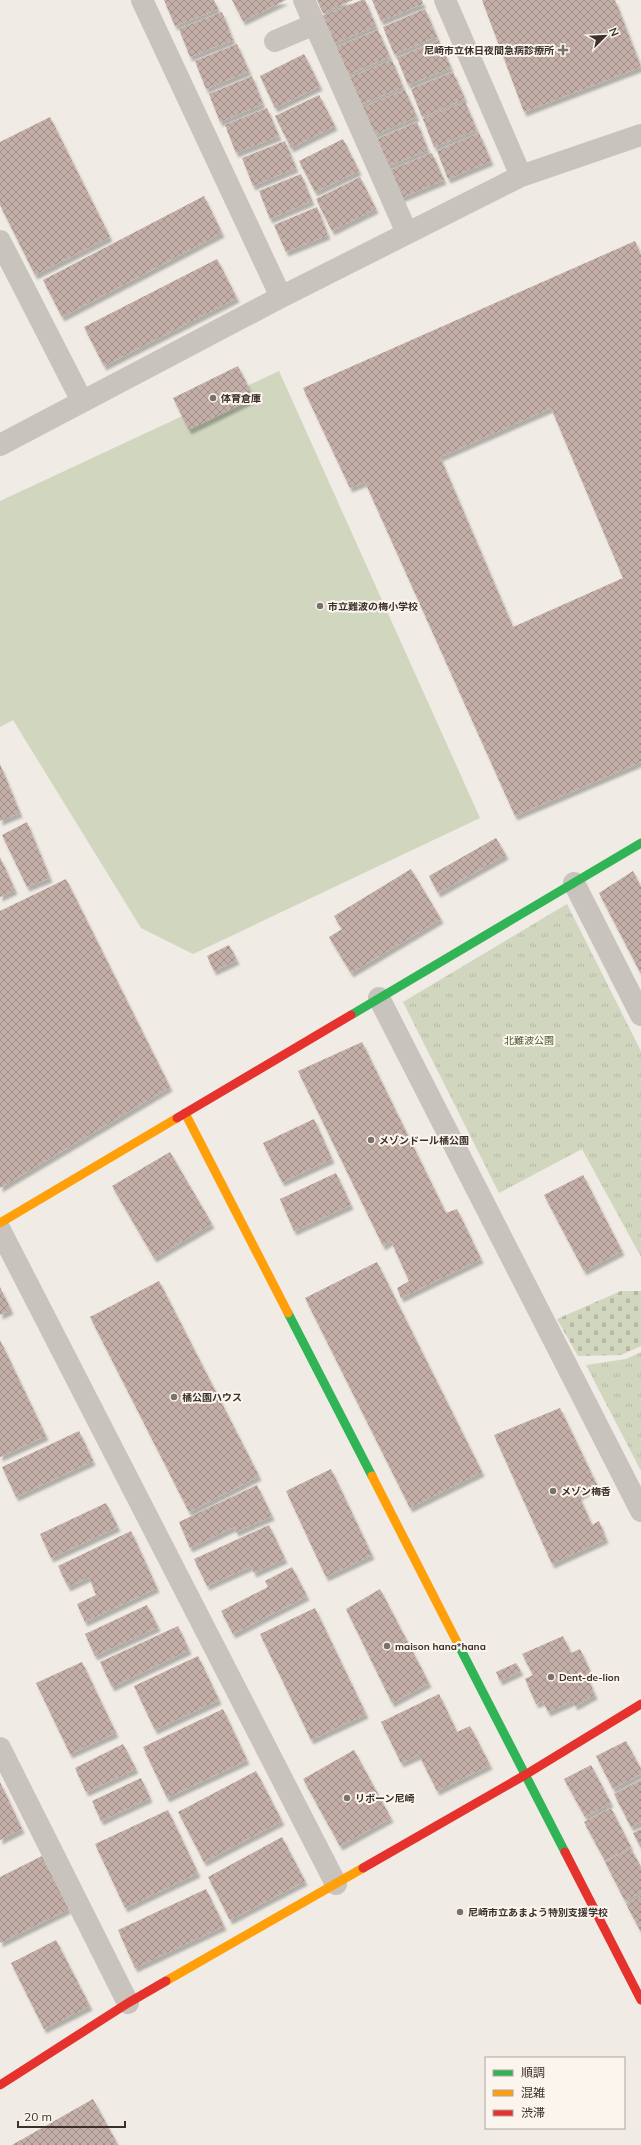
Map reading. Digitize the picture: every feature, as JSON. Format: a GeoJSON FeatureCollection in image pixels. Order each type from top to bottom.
{"type":"FeatureCollection","features":[{"type":"Feature","properties":{"kind":"street"},"geometry":{"type":"LineString","coordinates":[[142,0],[281,297]]}},
{"type":"Feature","properties":{"kind":"street"},"geometry":{"type":"LineString","coordinates":[[304,0],[407,233]]}},
{"type":"Feature","properties":{"kind":"street"},"geometry":{"type":"LineString","coordinates":[[445,0],[521,176]]}},
{"type":"Feature","properties":{"kind":"street"},"geometry":{"type":"LineString","coordinates":[[275,41],[315,24]]}},
{"type":"Feature","properties":{"kind":"street"},"geometry":{"type":"LineString","coordinates":[[0,445],[281,297],[521,176],[641,135]]}},
{"type":"Feature","properties":{"kind":"street"},"geometry":{"type":"LineString","coordinates":[[0,241],[82,401]]}},
{"type":"Feature","properties":{"kind":"street"},"geometry":{"type":"LineString","coordinates":[[0,1222],[641,843]]}},
{"type":"Feature","properties":{"kind":"street"},"geometry":{"type":"LineString","coordinates":[[574,883],[641,1015]]}},
{"type":"Feature","properties":{"kind":"street"},"geometry":{"type":"LineString","coordinates":[[379,998],[641,1511]]}},
{"type":"Feature","properties":{"kind":"street"},"geometry":{"type":"LineString","coordinates":[[185,1113],[641,2000]]}},
{"type":"Feature","properties":{"kind":"street"},"geometry":{"type":"LineString","coordinates":[[0,1230],[336,1884]]}},
{"type":"Feature","properties":{"kind":"street"},"geometry":{"type":"LineString","coordinates":[[0,2085],[128,2003],[640,1708]]}},
{"type":"Feature","properties":{"kind":"street"},"geometry":{"type":"LineString","coordinates":[[0,1748],[128,2003]]}},
{"type":"Feature","properties":{"kind":"green space"},"geometry":{"type":"Polygon","coordinates":[[[279,371],[480,818],[193,954],[141,928],[13,720],[0,727],[0,501],[279,371]]]}},
{"type":"Feature","properties":{"kind":"green space","name":"北難波公園"},"geometry":{"type":"Polygon","coordinates":[[[567,904],[641,1051],[641,1257],[582,1149],[499,1193],[403,1002],[567,904]]]}},
{"type":"Feature","properties":{"kind":"green space"},"geometry":{"type":"Polygon","coordinates":[[[621,1291],[641,1291],[641,1346],[621,1355],[578,1356],[557,1319],[621,1291]]]}},
{"type":"Feature","properties":{"kind":"green space"},"geometry":{"type":"Polygon","coordinates":[[[641,1352],[641,1471],[586,1365],[626,1359],[641,1352]]]}},
{"type":"Feature","properties":{"kind":"building"},"geometry":{"type":"Polygon","coordinates":[[[164,0],[214,0],[218,9],[175,26],[164,0]]]}},
{"type":"Feature","properties":{"kind":"building"},"geometry":{"type":"Polygon","coordinates":[[[232,0],[286,0],[243,21],[232,0]]]}},
{"type":"Feature","properties":{"kind":"building"},"geometry":{"type":"Polygon","coordinates":[[[317,0],[353,0],[323,13],[317,0]]]}},
{"type":"Feature","properties":{"kind":"building"},"geometry":{"type":"Polygon","coordinates":[[[365,0],[376,26],[333,44],[322,16],[365,0]]]}},
{"type":"Feature","properties":{"kind":"building"},"geometry":{"type":"Polygon","coordinates":[[[372,0],[422,0],[423,4],[381,21],[372,0]]]}},
{"type":"Feature","properties":{"kind":"building","name":"尼崎市立休日夜間急病診療所"},"geometry":{"type":"Polygon","coordinates":[[[482,0],[615,0],[641,67],[524,112],[482,0]]]}},
{"type":"Feature","properties":{"kind":"building"},"geometry":{"type":"Polygon","coordinates":[[[425,9],[437,37],[394,54],[383,27],[425,9]]]}},
{"type":"Feature","properties":{"kind":"building"},"geometry":{"type":"Polygon","coordinates":[[[222,12],[233,40],[190,57],[179,29],[222,12]]]}},
{"type":"Feature","properties":{"kind":"building"},"geometry":{"type":"Polygon","coordinates":[[[378,30],[390,57],[347,75],[336,47],[378,30]]]}},
{"type":"Feature","properties":{"kind":"building"},"geometry":{"type":"Polygon","coordinates":[[[439,40],[451,68],[408,85],[397,58],[439,40]]]}},
{"type":"Feature","properties":{"kind":"building"},"geometry":{"type":"Polygon","coordinates":[[[237,44],[249,71],[206,89],[195,61],[237,44]]]}},
{"type":"Feature","properties":{"kind":"building"},"geometry":{"type":"Polygon","coordinates":[[[304,54],[320,86],[275,108],[260,76],[304,54]]]}},
{"type":"Feature","properties":{"kind":"building"},"geometry":{"type":"Polygon","coordinates":[[[392,60],[403,87],[360,105],[350,77],[392,60]]]}},
{"type":"Feature","properties":{"kind":"building"},"geometry":{"type":"Polygon","coordinates":[[[453,72],[465,99],[422,117],[411,89],[453,72]]]}},
{"type":"Feature","properties":{"kind":"building"},"geometry":{"type":"Polygon","coordinates":[[[252,76],[263,104],[220,122],[209,94],[252,76]]]}},
{"type":"Feature","properties":{"kind":"building"},"geometry":{"type":"Polygon","coordinates":[[[405,90],[417,117],[374,135],[363,107],[405,90]]]}},
{"type":"Feature","properties":{"kind":"building"},"geometry":{"type":"Polygon","coordinates":[[[319,95],[335,126],[291,148],[275,116],[319,95]]]}},
{"type":"Feature","properties":{"kind":"building"},"geometry":{"type":"Polygon","coordinates":[[[465,102],[477,130],[434,147],[423,119],[465,102]]]}},
{"type":"Feature","properties":{"kind":"building"},"geometry":{"type":"Polygon","coordinates":[[[267,108],[279,136],[236,153],[225,125],[267,108]]]}},
{"type":"Feature","properties":{"kind":"building"},"geometry":{"type":"Polygon","coordinates":[[[50,117],[110,237],[35,275],[0,205],[0,142],[50,117]]]}},
{"type":"Feature","properties":{"kind":"building"},"geometry":{"type":"Polygon","coordinates":[[[417,122],[428,150],[386,167],[375,140],[417,122]]]}},
{"type":"Feature","properties":{"kind":"building"},"geometry":{"type":"Polygon","coordinates":[[[479,133],[491,161],[448,179],[437,151],[479,133]]]}},
{"type":"Feature","properties":{"kind":"building"},"geometry":{"type":"Polygon","coordinates":[[[343,139],[359,171],[315,192],[299,161],[343,139]]]}},
{"type":"Feature","properties":{"kind":"building"},"geometry":{"type":"Polygon","coordinates":[[[285,141],[296,168],[253,186],[242,158],[285,141]]]}},
{"type":"Feature","properties":{"kind":"building"},"geometry":{"type":"Polygon","coordinates":[[[432,153],[444,180],[401,198],[390,170],[432,153]]]}},
{"type":"Feature","properties":{"kind":"building"},"geometry":{"type":"Polygon","coordinates":[[[301,174],[312,201],[270,219],[259,191],[301,174]]]}},
{"type":"Feature","properties":{"kind":"building"},"geometry":{"type":"Polygon","coordinates":[[[360,177],[376,209],[332,231],[316,199],[360,177]]]}},
{"type":"Feature","properties":{"kind":"building"},"geometry":{"type":"Polygon","coordinates":[[[204,196],[222,233],[62,317],[43,280],[204,196]]]}},
{"type":"Feature","properties":{"kind":"building"},"geometry":{"type":"Polygon","coordinates":[[[317,207],[328,235],[286,252],[274,225],[317,207]]]}},
{"type":"Feature","properties":{"kind":"building"},"geometry":{"type":"Polygon","coordinates":[[[635,241],[641,255],[641,762],[515,816],[365,482],[350,488],[303,388],[635,241]],[[551,408],[440,457],[513,627],[623,578],[551,408]]]}},
{"type":"Feature","properties":{"kind":"building"},"geometry":{"type":"Polygon","coordinates":[[[217,259],[237,298],[104,366],[84,327],[217,259]]]}},
{"type":"Feature","properties":{"kind":"building","name":"体育倉庫"},"geometry":{"type":"Polygon","coordinates":[[[238,366],[254,398],[189,430],[173,398],[238,366]]]}},
{"type":"Feature","properties":{"kind":"building"},"geometry":{"type":"Polygon","coordinates":[[[0,764],[20,813],[0,821],[0,764]]]}},
{"type":"Feature","properties":{"kind":"building"},"geometry":{"type":"Polygon","coordinates":[[[27,822],[50,878],[27,887],[2,835],[27,822]]]}},
{"type":"Feature","properties":{"kind":"building"},"geometry":{"type":"Polygon","coordinates":[[[496,838],[506,855],[438,893],[429,876],[496,838]]]}},
{"type":"Feature","properties":{"kind":"building"},"geometry":{"type":"Polygon","coordinates":[[[0,857],[15,890],[0,897],[0,857]]]}},
{"type":"Feature","properties":{"kind":"building"},"geometry":{"type":"Polygon","coordinates":[[[411,869],[441,919],[351,973],[329,937],[342,929],[334,916],[411,869]]]}},
{"type":"Feature","properties":{"kind":"building"},"geometry":{"type":"Polygon","coordinates":[[[633,871],[641,887],[641,974],[599,893],[633,871]]]}},
{"type":"Feature","properties":{"kind":"building"},"geometry":{"type":"Polygon","coordinates":[[[66,879],[170,1087],[0,1188],[0,911],[66,879]]]}},
{"type":"Feature","properties":{"kind":"building"},"geometry":{"type":"Polygon","coordinates":[[[229,945],[237,960],[214,971],[207,956],[229,945]]]}},
{"type":"Feature","properties":{"kind":"building","name":"メゾンドール橘公園"},"geometry":{"type":"Polygon","coordinates":[[[362,1042],[446,1213],[457,1209],[481,1259],[401,1298],[397,1288],[409,1281],[391,1241],[383,1246],[298,1071],[362,1042]]]}},
{"type":"Feature","properties":{"kind":"building"},"geometry":{"type":"Polygon","coordinates":[[[314,1119],[332,1159],[282,1182],[263,1143],[314,1119]]]}},
{"type":"Feature","properties":{"kind":"building"},"geometry":{"type":"Polygon","coordinates":[[[170,1152],[212,1224],[154,1258],[112,1186],[170,1152]]]}},
{"type":"Feature","properties":{"kind":"building"},"geometry":{"type":"Polygon","coordinates":[[[336,1173],[351,1205],[294,1231],[280,1199],[336,1173]]]}},
{"type":"Feature","properties":{"kind":"building"},"geometry":{"type":"Polygon","coordinates":[[[583,1175],[622,1251],[584,1271],[544,1195],[583,1175]]]}},
{"type":"Feature","properties":{"kind":"building"},"geometry":{"type":"Polygon","coordinates":[[[377,1262],[482,1472],[410,1508],[305,1298],[377,1262]]]}},
{"type":"Feature","properties":{"kind":"building","name":"橘公園ハウス"},"geometry":{"type":"Polygon","coordinates":[[[159,1281],[259,1476],[189,1512],[90,1317],[159,1281]]]}},
{"type":"Feature","properties":{"kind":"building"},"geometry":{"type":"Polygon","coordinates":[[[0,1287],[11,1310],[0,1315],[0,1287]]]}},
{"type":"Feature","properties":{"kind":"building"},"geometry":{"type":"Polygon","coordinates":[[[0,1340],[46,1436],[0,1457],[0,1340]]]}},
{"type":"Feature","properties":{"kind":"building","name":"メゾン梅香"},"geometry":{"type":"Polygon","coordinates":[[[560,1408],[597,1485],[579,1496],[592,1525],[599,1521],[606,1539],[552,1564],[494,1435],[560,1408]]]}},
{"type":"Feature","properties":{"kind":"building"},"geometry":{"type":"Polygon","coordinates":[[[79,1431],[93,1461],[16,1497],[2,1467],[79,1431]]]}},
{"type":"Feature","properties":{"kind":"building"},"geometry":{"type":"Polygon","coordinates":[[[331,1469],[372,1555],[326,1577],[286,1491],[331,1469]]]}},
{"type":"Feature","properties":{"kind":"building"},"geometry":{"type":"Polygon","coordinates":[[[257,1485],[272,1516],[236,1532],[234,1527],[190,1548],[179,1522],[257,1485]]]}},
{"type":"Feature","properties":{"kind":"building"},"geometry":{"type":"Polygon","coordinates":[[[106,1503],[118,1527],[51,1558],[40,1534],[106,1503]]]}},
{"type":"Feature","properties":{"kind":"building"},"geometry":{"type":"Polygon","coordinates":[[[269,1525],[285,1559],[254,1573],[251,1566],[207,1586],[194,1559],[269,1525]]]}},
{"type":"Feature","properties":{"kind":"building"},"geometry":{"type":"Polygon","coordinates":[[[131,1531],[157,1588],[85,1622],[77,1604],[96,1595],[89,1577],[68,1587],[58,1566],[131,1531]]]}},
{"type":"Feature","properties":{"kind":"building"},"geometry":{"type":"Polygon","coordinates":[[[292,1567],[307,1596],[233,1634],[221,1611],[268,1587],[265,1581],[292,1567]]]}},
{"type":"Feature","properties":{"kind":"building","name":"maison hana*hana"},"geometry":{"type":"Polygon","coordinates":[[[380,1589],[429,1683],[392,1703],[346,1609],[380,1589]]]}},
{"type":"Feature","properties":{"kind":"building"},"geometry":{"type":"Polygon","coordinates":[[[147,1605],[158,1627],[95,1656],[85,1634],[147,1605]]]}},
{"type":"Feature","properties":{"kind":"building"},"geometry":{"type":"Polygon","coordinates":[[[315,1608],[366,1714],[311,1740],[260,1634],[315,1608]]]}},
{"type":"Feature","properties":{"kind":"building"},"geometry":{"type":"Polygon","coordinates":[[[178,1626],[189,1650],[112,1687],[100,1662],[178,1626]]]}},
{"type":"Feature","properties":{"kind":"building"},"geometry":{"type":"Polygon","coordinates":[[[563,1636],[571,1653],[580,1649],[591,1673],[587,1676],[595,1695],[575,1706],[573,1701],[548,1712],[543,1701],[536,1704],[525,1679],[533,1675],[522,1654],[563,1636]]]}},
{"type":"Feature","properties":{"kind":"building"},"geometry":{"type":"Polygon","coordinates":[[[198,1656],[219,1700],[155,1730],[134,1686],[198,1656]]]}},
{"type":"Feature","properties":{"kind":"building"},"geometry":{"type":"Polygon","coordinates":[[[82,1662],[116,1733],[70,1754],[36,1683],[82,1662]]]}},
{"type":"Feature","properties":{"kind":"building"},"geometry":{"type":"Polygon","coordinates":[[[516,1663],[521,1671],[500,1681],[496,1672],[516,1663]]]}},
{"type":"Feature","properties":{"kind":"building"},"geometry":{"type":"Polygon","coordinates":[[[439,1694],[457,1732],[470,1726],[490,1765],[437,1791],[419,1755],[401,1763],[381,1722],[439,1694]]]}},
{"type":"Feature","properties":{"kind":"building"},"geometry":{"type":"Polygon","coordinates":[[[223,1709],[247,1760],[167,1798],[143,1747],[223,1709]]]}},
{"type":"Feature","properties":{"kind":"building"},"geometry":{"type":"Polygon","coordinates":[[[626,1741],[641,1769],[641,1774],[613,1789],[596,1756],[626,1741]]]}},
{"type":"Feature","properties":{"kind":"building"},"geometry":{"type":"Polygon","coordinates":[[[123,1744],[136,1769],[86,1792],[75,1768],[123,1744]]]}},
{"type":"Feature","properties":{"kind":"building","name":"リボーン尼崎"},"geometry":{"type":"Polygon","coordinates":[[[354,1750],[391,1818],[340,1846],[303,1779],[354,1750]]]}},
{"type":"Feature","properties":{"kind":"building"},"geometry":{"type":"Polygon","coordinates":[[[591,1765],[611,1803],[585,1817],[564,1779],[591,1765]]]}},
{"type":"Feature","properties":{"kind":"building"},"geometry":{"type":"Polygon","coordinates":[[[256,1771],[282,1821],[204,1862],[178,1812],[256,1771]]]}},
{"type":"Feature","properties":{"kind":"building"},"geometry":{"type":"Polygon","coordinates":[[[141,1778],[150,1798],[101,1821],[92,1801],[141,1778]]]}},
{"type":"Feature","properties":{"kind":"building"},"geometry":{"type":"Polygon","coordinates":[[[641,1780],[641,1822],[631,1827],[614,1794],[641,1780]]]}},
{"type":"Feature","properties":{"kind":"building"},"geometry":{"type":"Polygon","coordinates":[[[0,1782],[22,1829],[0,1840],[0,1782]]]}},
{"type":"Feature","properties":{"kind":"building"},"geometry":{"type":"Polygon","coordinates":[[[611,1808],[631,1847],[605,1861],[584,1822],[611,1808]]]}},
{"type":"Feature","properties":{"kind":"building"},"geometry":{"type":"Polygon","coordinates":[[[168,1810],[198,1873],[125,1908],[95,1844],[168,1810]]]}},
{"type":"Feature","properties":{"kind":"building"},"geometry":{"type":"Polygon","coordinates":[[[641,1829],[641,1848],[633,1833],[641,1829]]]}},
{"type":"Feature","properties":{"kind":"building"},"geometry":{"type":"Polygon","coordinates":[[[282,1837],[305,1881],[230,1920],[208,1877],[282,1837]]]}},
{"type":"Feature","properties":{"kind":"building"},"geometry":{"type":"Polygon","coordinates":[[[631,1849],[641,1867],[641,1892],[625,1901],[605,1862],[631,1849]]]}},
{"type":"Feature","properties":{"kind":"building"},"geometry":{"type":"Polygon","coordinates":[[[42,1856],[69,1909],[0,1943],[0,1877],[42,1856]]]}},
{"type":"Feature","properties":{"kind":"building"},"geometry":{"type":"Polygon","coordinates":[[[206,1889],[224,1926],[135,1968],[118,1930],[206,1889]]]}},
{"type":"Feature","properties":{"kind":"building"},"geometry":{"type":"Polygon","coordinates":[[[641,1896],[641,1932],[626,1904],[641,1896]]]}},
{"type":"Feature","properties":{"kind":"building"},"geometry":{"type":"Polygon","coordinates":[[[56,1940],[90,2006],[44,2029],[11,1963],[56,1940]]]}},
{"type":"Feature","properties":{"kind":"building"},"geometry":{"type":"Polygon","coordinates":[[[93,2099],[118,2145],[12,2145],[93,2099]]]}},
{"type":"Feature","properties":{"kind":"traffic: fast"},"geometry":{"type":"LineString","coordinates":[[351,1015],[641,843]]}},
{"type":"Feature","properties":{"kind":"traffic: fast"},"geometry":{"type":"LineString","coordinates":[[288,1313],[372,1476]]}},
{"type":"Feature","properties":{"kind":"traffic: fast"},"geometry":{"type":"LineString","coordinates":[[458,1644],[565,1852]]}},
{"type":"Feature","properties":{"kind":"traffic: slow"},"geometry":{"type":"LineString","coordinates":[[185,1113],[288,1313]]}},
{"type":"Feature","properties":{"kind":"traffic: slow"},"geometry":{"type":"LineString","coordinates":[[0,1223],[177,1118]]}},
{"type":"Feature","properties":{"kind":"traffic: slow"},"geometry":{"type":"LineString","coordinates":[[372,1476],[458,1644]]}},
{"type":"Feature","properties":{"kind":"traffic: slow"},"geometry":{"type":"LineString","coordinates":[[166,1981],[363,1868]]}},
{"type":"Feature","properties":{"kind":"traffic: jam"},"geometry":{"type":"LineString","coordinates":[[177,1118],[351,1015]]}},
{"type":"Feature","properties":{"kind":"traffic: jam"},"geometry":{"type":"LineString","coordinates":[[363,1868],[525,1775],[641,1704]]}},
{"type":"Feature","properties":{"kind":"traffic: jam"},"geometry":{"type":"LineString","coordinates":[[565,1852],[641,2000]]}},
{"type":"Feature","properties":{"kind":"traffic: jam"},"geometry":{"type":"LineString","coordinates":[[0,2085],[128,2003],[166,1981]]}},
{"type":"Feature","properties":{"kind":"place","name":"尼崎市立休日夜間急病診療所"},"geometry":{"type":"Point","coordinates":[563,50]}},
{"type":"Feature","properties":{"kind":"place","name":"体育倉庫"},"geometry":{"type":"Point","coordinates":[213,398]}},
{"type":"Feature","properties":{"kind":"place","name":"市立難波の梅小学校"},"geometry":{"type":"Point","coordinates":[320,606]}},
{"type":"Feature","properties":{"kind":"place","name":"メゾンドール橘公園"},"geometry":{"type":"Point","coordinates":[371,1140]}},
{"type":"Feature","properties":{"kind":"place","name":"橘公園ハウス"},"geometry":{"type":"Point","coordinates":[174,1397]}},
{"type":"Feature","properties":{"kind":"place","name":"メゾン梅香"},"geometry":{"type":"Point","coordinates":[553,1491]}},
{"type":"Feature","properties":{"kind":"place","name":"maison hana*hana"},"geometry":{"type":"Point","coordinates":[387,1646]}},
{"type":"Feature","properties":{"kind":"place","name":"Dent-de-lion"},"geometry":{"type":"Point","coordinates":[551,1677]}},
{"type":"Feature","properties":{"kind":"place","name":"リボーン尼崎"},"geometry":{"type":"Point","coordinates":[347,1798]}},
{"type":"Feature","properties":{"kind":"place","name":"尼崎市立あまよう特別支援学校"},"geometry":{"type":"Point","coordinates":[460,1912]}}]}
